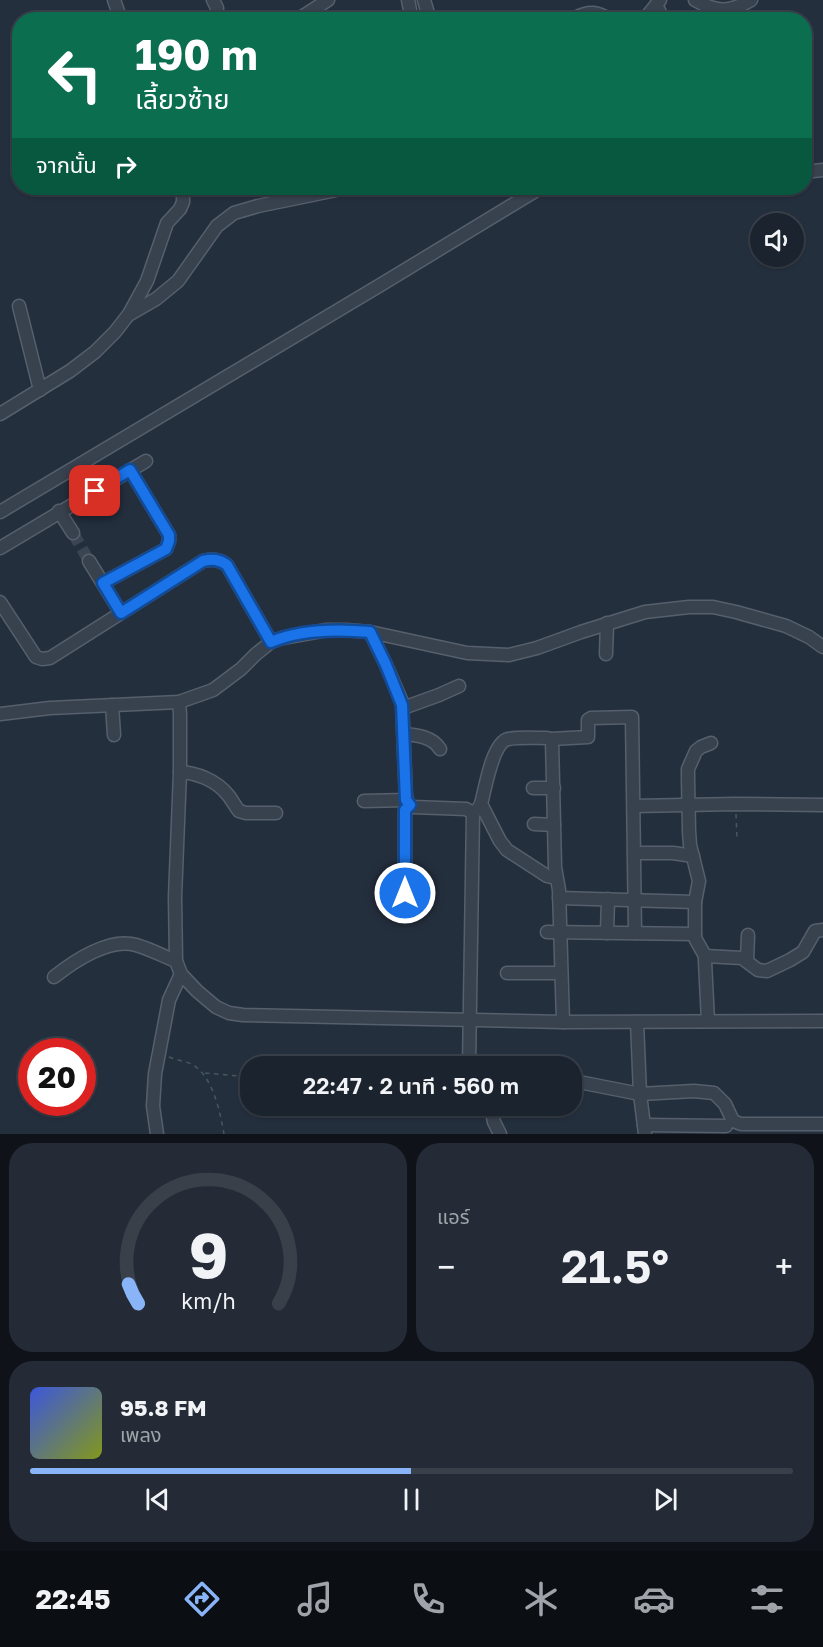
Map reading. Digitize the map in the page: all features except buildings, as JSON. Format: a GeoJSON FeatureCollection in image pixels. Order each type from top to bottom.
{"type":"FeatureCollection","features":[{"type":"Feature","properties":{"kind":"lane"},"geometry":{"type":"LineString","coordinates":[[309,12],[328,0]]}},
{"type":"Feature","properties":{"kind":"lane"},"geometry":{"type":"LineString","coordinates":[[695,0],[711,9],[721,10],[751,0]]}},
{"type":"Feature","properties":{"kind":"lane"},"geometry":{"type":"LineString","coordinates":[[0,414],[70,370],[95,352],[115,332],[129,314],[147,281],[167,223],[180,209],[183,195]]}},
{"type":"Feature","properties":{"kind":"lane"},"geometry":{"type":"LineString","coordinates":[[129,314],[156,298],[178,280],[217,226],[234,213],[312,195]]}},
{"type":"Feature","properties":{"kind":"lane"},"geometry":{"type":"LineString","coordinates":[[0,512],[528,195]]}},
{"type":"Feature","properties":{"kind":"lane"},"geometry":{"type":"LineString","coordinates":[[19,306],[40,390]]}},
{"type":"Feature","properties":{"kind":"lane"},"geometry":{"type":"LineString","coordinates":[[0,548],[146,461]]}},
{"type":"Feature","properties":{"kind":"lane"},"geometry":{"type":"LineString","coordinates":[[103,583],[166,549],[169,541],[169,535],[130,470]]}},
{"type":"Feature","properties":{"kind":"lane"},"geometry":{"type":"LineString","coordinates":[[59,512],[73,533]]}},
{"type":"Feature","properties":{"kind":"lane"},"geometry":{"type":"LineString","coordinates":[[0,602],[36,657],[50,658],[203,561],[211,559],[227,565],[271,642]]}},
{"type":"Feature","properties":{"kind":"lane"},"geometry":{"type":"LineString","coordinates":[[89,561],[121,613]]}},
{"type":"Feature","properties":{"kind":"lane"},"geometry":{"type":"LineString","coordinates":[[0,714],[50,708],[179,702],[213,690],[271,642],[327,630],[370,632],[466,653],[509,655],[645,612],[713,607],[786,627],[809,637],[823,647]]}},
{"type":"Feature","properties":{"kind":"lane"},"geometry":{"type":"LineString","coordinates":[[606,654],[607,623]]}},
{"type":"Feature","properties":{"kind":"lane"},"geometry":{"type":"LineString","coordinates":[[370,632],[403,708],[408,803],[405,810],[405,893]]}},
{"type":"Feature","properties":{"kind":"lane"},"geometry":{"type":"LineString","coordinates":[[403,708],[459,686]]}},
{"type":"Feature","properties":{"kind":"lane"},"geometry":{"type":"LineString","coordinates":[[179,702],[180,772],[175,877],[176,961],[181,974],[216,1007],[243,1016],[563,1022],[823,1021]]}},
{"type":"Feature","properties":{"kind":"lane"},"geometry":{"type":"LineString","coordinates":[[112,705],[114,735]]}},
{"type":"Feature","properties":{"kind":"lane"},"geometry":{"type":"LineString","coordinates":[[469,1056],[477,809],[491,763],[502,742],[508,739],[588,737],[588,720],[591,718],[632,717],[635,933]]}},
{"type":"Feature","properties":{"kind":"lane"},"geometry":{"type":"LineString","coordinates":[[404,734],[422,736],[438,745],[440,749]]}},
{"type":"Feature","properties":{"kind":"lane"},"geometry":{"type":"LineString","coordinates":[[551,739],[553,741],[554,825],[563,1022]]}},
{"type":"Feature","properties":{"kind":"lane"},"geometry":{"type":"LineString","coordinates":[[708,1021],[705,956],[696,942],[695,934],[695,902],[699,881],[689,831],[688,779],[691,761],[701,747],[711,743]]}},
{"type":"Feature","properties":{"kind":"lane"},"geometry":{"type":"LineString","coordinates":[[180,772],[204,777],[218,785],[227,793],[239,811],[276,813]]}},
{"type":"Feature","properties":{"kind":"lane"},"geometry":{"type":"LineString","coordinates":[[533,788],[554,788]]}},
{"type":"Feature","properties":{"kind":"lane"},"geometry":{"type":"LineString","coordinates":[[364,801],[408,803],[413,807],[477,809]]}},
{"type":"Feature","properties":{"kind":"lane"},"geometry":{"type":"LineString","coordinates":[[634,806],[823,805]]}},
{"type":"Feature","properties":{"kind":"lane"},"geometry":{"type":"LineString","coordinates":[[477,809],[507,850],[549,877],[556,878]]}},
{"type":"Feature","properties":{"kind":"lane"},"geometry":{"type":"LineString","coordinates":[[534,824],[554,825]]}},
{"type":"Feature","properties":{"kind":"lane"},"geometry":{"type":"LineString","coordinates":[[634,853],[693,856]]}},
{"type":"Feature","properties":{"kind":"lane"},"geometry":{"type":"LineString","coordinates":[[559,898],[695,902]]}},
{"type":"Feature","properties":{"kind":"lane"},"geometry":{"type":"LineString","coordinates":[[608,899],[608,933]]}},
{"type":"Feature","properties":{"kind":"lane"},"geometry":{"type":"LineString","coordinates":[[705,956],[739,957],[747,960],[758,970],[767,970],[803,952],[815,931],[823,930]]}},
{"type":"Feature","properties":{"kind":"lane"},"geometry":{"type":"LineString","coordinates":[[547,932],[695,934]]}},
{"type":"Feature","properties":{"kind":"lane"},"geometry":{"type":"LineString","coordinates":[[747,960],[748,935]]}},
{"type":"Feature","properties":{"kind":"lane"},"geometry":{"type":"LineString","coordinates":[[54,976],[82,957],[111,945],[124,943],[135,944],[176,961]]}},
{"type":"Feature","properties":{"kind":"lane"},"geometry":{"type":"LineString","coordinates":[[507,973],[561,973]]}},
{"type":"Feature","properties":{"kind":"lane"},"geometry":{"type":"LineString","coordinates":[[157,1134],[153,1106],[155,1074],[169,1000],[181,974]]}},
{"type":"Feature","properties":{"kind":"lane"},"geometry":{"type":"LineString","coordinates":[[637,1022],[640,1094],[645,1129],[727,1127],[741,1124],[823,1124]]}},
{"type":"Feature","properties":{"kind":"lane"},"geometry":{"type":"LineString","coordinates":[[582,1083],[640,1094],[694,1091],[714,1093],[725,1104],[727,1127]]}},
{"type":"Feature","properties":{"kind":"lane"},"geometry":{"type":"LineString","coordinates":[[493,1116],[500,1134]]}},
{"type":"Feature","properties":{"kind":"path"},"geometry":{"type":"LineString","coordinates":[[736,804],[737,839]]}},
{"type":"Feature","properties":{"kind":"path"},"geometry":{"type":"LineString","coordinates":[[159,1053],[191,1064],[204,1073],[218,1101],[224,1134]]}},
{"type":"Feature","properties":{"kind":"path"},"geometry":{"type":"LineString","coordinates":[[204,1073],[240,1076]]}},
{"type":"Feature","properties":{"kind":"tunnel"},"geometry":{"type":"LineString","coordinates":[[217,8],[219,12]]}},
{"type":"Feature","properties":{"kind":"tunnel"},"geometry":{"type":"LineString","coordinates":[[73,533],[89,561]]}},
{"type":"Feature","properties":{"kind":"route"},"geometry":{"type":"LineString","coordinates":[[95,491],[130,470],[169,535],[166,549],[103,583],[121,613],[203,561],[211,559],[227,565],[271,642],[304,633],[327,630],[370,632],[402,705],[406,800],[410,805],[405,810],[405,893]]}}]}
